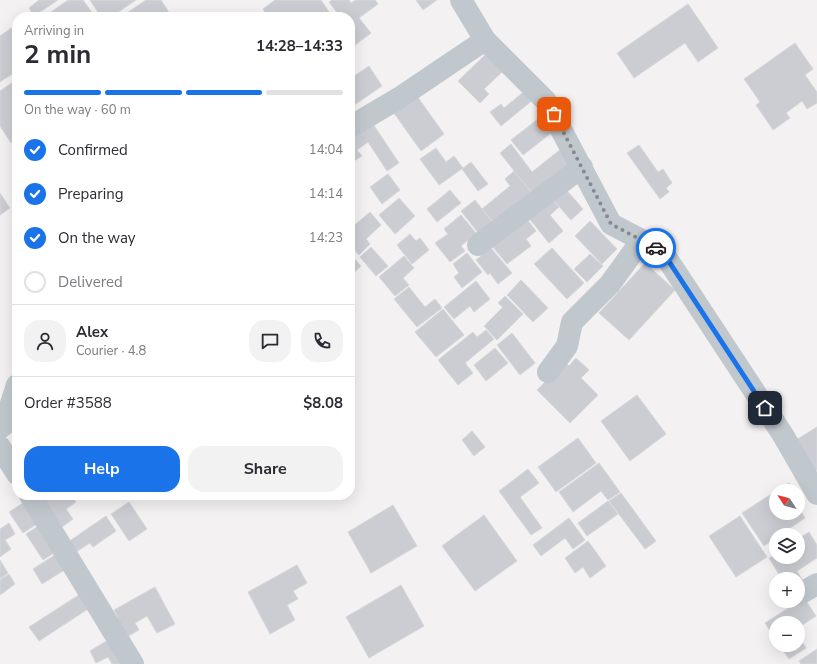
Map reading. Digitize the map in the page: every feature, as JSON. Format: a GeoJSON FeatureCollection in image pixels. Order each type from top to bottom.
{"type":"FeatureCollection","features":[{"type":"Feature","properties":{"kind":"street"},"geometry":{"type":"LineString","coordinates":[[461,0],[485,40],[546,101],[611,224],[664,254],[783,435],[817,494]]}},
{"type":"Feature","properties":{"kind":"street"},"geometry":{"type":"LineString","coordinates":[[355,124],[399,98],[485,40]]}},
{"type":"Feature","properties":{"kind":"street"},"geometry":{"type":"LineString","coordinates":[[478,246],[582,167]]}},
{"type":"Feature","properties":{"kind":"street"},"geometry":{"type":"LineString","coordinates":[[548,372],[567,346],[572,322],[610,284],[641,241]]}},
{"type":"Feature","properties":{"kind":"street"},"geometry":{"type":"LineString","coordinates":[[0,428],[4,425],[12,400]]}},
{"type":"Feature","properties":{"kind":"street"},"geometry":{"type":"LineString","coordinates":[[0,447],[12,466]]}},
{"type":"Feature","properties":{"kind":"street"},"geometry":{"type":"LineString","coordinates":[[33,500],[133,664]]}},
{"type":"Feature","properties":{"kind":"street"},"geometry":{"type":"LineString","coordinates":[[805,591],[817,584]]}},
{"type":"Feature","properties":{"kind":"building"},"geometry":{"type":"Polygon","coordinates":[[[39,0],[58,0],[40,12],[32,12],[29,8],[39,0]]]}},
{"type":"Feature","properties":{"kind":"building"},"geometry":{"type":"Polygon","coordinates":[[[68,0],[83,0],[91,12],[51,12],[68,0]]]}},
{"type":"Feature","properties":{"kind":"building"},"geometry":{"type":"Polygon","coordinates":[[[90,0],[136,0],[118,12],[98,12],[90,0]]]}},
{"type":"Feature","properties":{"kind":"building"},"geometry":{"type":"Polygon","coordinates":[[[146,0],[161,0],[169,12],[128,12],[146,0]]]}},
{"type":"Feature","properties":{"kind":"building"},"geometry":{"type":"Polygon","coordinates":[[[275,0],[321,0],[329,12],[265,12],[263,9],[275,0]]]}},
{"type":"Feature","properties":{"kind":"building"},"geometry":{"type":"Polygon","coordinates":[[[332,0],[349,0],[351,3],[356,0],[375,0],[378,4],[359,18],[371,33],[355,45],[355,12],[337,12],[329,2],[332,0]]]}},
{"type":"Feature","properties":{"kind":"building"},"geometry":{"type":"Polygon","coordinates":[[[416,0],[437,0],[423,10],[416,0]]]}},
{"type":"Feature","properties":{"kind":"building"},"geometry":{"type":"Polygon","coordinates":[[[688,4],[718,48],[698,62],[685,43],[634,78],[617,53],[688,4]]]}},
{"type":"Feature","properties":{"kind":"building"},"geometry":{"type":"Polygon","coordinates":[[[12,28],[12,74],[0,82],[0,36],[12,28]]]}},
{"type":"Feature","properties":{"kind":"building"},"geometry":{"type":"Polygon","coordinates":[[[795,43],[813,69],[805,75],[817,92],[817,103],[807,109],[802,101],[786,113],[790,118],[773,130],[756,105],[760,102],[744,79],[795,43]]]}},
{"type":"Feature","properties":{"kind":"building"},"geometry":{"type":"Polygon","coordinates":[[[485,55],[502,72],[484,89],[489,94],[480,103],[458,81],[485,55]]]}},
{"type":"Feature","properties":{"kind":"building"},"geometry":{"type":"Polygon","coordinates":[[[369,66],[382,86],[355,105],[355,76],[369,66]]]}},
{"type":"Feature","properties":{"kind":"building"},"geometry":{"type":"Polygon","coordinates":[[[12,83],[11,143],[0,126],[0,91],[12,83]]]}},
{"type":"Feature","properties":{"kind":"building"},"geometry":{"type":"Polygon","coordinates":[[[526,90],[534,99],[501,126],[490,112],[501,104],[504,108],[526,90]]]}},
{"type":"Feature","properties":{"kind":"building"},"geometry":{"type":"Polygon","coordinates":[[[417,96],[444,134],[421,151],[394,113],[417,96]]]}},
{"type":"Feature","properties":{"kind":"building"},"geometry":{"type":"Polygon","coordinates":[[[543,115],[555,130],[523,155],[511,140],[543,115]]]}},
{"type":"Feature","properties":{"kind":"building"},"geometry":{"type":"Polygon","coordinates":[[[371,121],[399,163],[387,171],[368,142],[357,150],[362,156],[355,160],[355,132],[371,121]]]}},
{"type":"Feature","properties":{"kind":"building"},"geometry":{"type":"Polygon","coordinates":[[[511,144],[532,172],[561,149],[570,164],[531,192],[500,153],[511,144]]]}},
{"type":"Feature","properties":{"kind":"building"},"geometry":{"type":"Polygon","coordinates":[[[639,145],[658,172],[663,169],[672,183],[666,188],[669,192],[660,199],[627,153],[639,145]]]}},
{"type":"Feature","properties":{"kind":"building"},"geometry":{"type":"Polygon","coordinates":[[[436,148],[446,162],[454,156],[463,168],[439,185],[420,159],[436,148]]]}},
{"type":"Feature","properties":{"kind":"building"},"geometry":{"type":"Polygon","coordinates":[[[471,162],[488,184],[478,191],[462,169],[471,162]]]}},
{"type":"Feature","properties":{"kind":"building"},"geometry":{"type":"Polygon","coordinates":[[[514,171],[532,193],[494,223],[482,209],[510,186],[505,179],[514,171]]]}},
{"type":"Feature","properties":{"kind":"building"},"geometry":{"type":"Polygon","coordinates":[[[388,174],[400,190],[382,204],[370,187],[388,174]]]}},
{"type":"Feature","properties":{"kind":"building"},"geometry":{"type":"Polygon","coordinates":[[[562,185],[583,209],[571,220],[550,196],[562,185]]]}},
{"type":"Feature","properties":{"kind":"building"},"geometry":{"type":"Polygon","coordinates":[[[450,190],[461,203],[437,222],[427,209],[450,190]]]}},
{"type":"Feature","properties":{"kind":"building"},"geometry":{"type":"Polygon","coordinates":[[[0,193],[10,208],[0,215],[0,193]]]}},
{"type":"Feature","properties":{"kind":"building"},"geometry":{"type":"Polygon","coordinates":[[[399,198],[415,216],[395,234],[379,215],[399,198]]]}},
{"type":"Feature","properties":{"kind":"building"},"geometry":{"type":"Polygon","coordinates":[[[551,198],[559,207],[550,215],[563,231],[549,243],[528,217],[551,198]]]}},
{"type":"Feature","properties":{"kind":"building"},"geometry":{"type":"Polygon","coordinates":[[[475,200],[493,223],[479,234],[461,211],[475,200]]]}},
{"type":"Feature","properties":{"kind":"building"},"geometry":{"type":"Polygon","coordinates":[[[370,212],[381,225],[366,239],[370,244],[359,255],[355,251],[355,225],[370,212]]]}},
{"type":"Feature","properties":{"kind":"building"},"geometry":{"type":"Polygon","coordinates":[[[461,215],[476,233],[461,246],[465,251],[450,262],[435,243],[448,234],[444,229],[461,215]]]}},
{"type":"Feature","properties":{"kind":"building"},"geometry":{"type":"Polygon","coordinates":[[[526,218],[536,231],[526,239],[531,246],[507,264],[492,246],[526,218]]]}},
{"type":"Feature","properties":{"kind":"building"},"geometry":{"type":"Polygon","coordinates":[[[590,221],[617,249],[602,264],[575,236],[590,221]]]}},
{"type":"Feature","properties":{"kind":"building"},"geometry":{"type":"Polygon","coordinates":[[[410,234],[416,241],[420,238],[429,250],[412,264],[397,245],[410,234]]]}},
{"type":"Feature","properties":{"kind":"building"},"geometry":{"type":"Polygon","coordinates":[[[371,247],[388,266],[376,276],[360,257],[371,247]]]}},
{"type":"Feature","properties":{"kind":"building"},"geometry":{"type":"Polygon","coordinates":[[[491,248],[512,273],[498,284],[490,273],[488,275],[476,260],[491,248]]]}},
{"type":"Feature","properties":{"kind":"building"},"geometry":{"type":"Polygon","coordinates":[[[552,248],[584,283],[567,299],[534,264],[552,248]]]}},
{"type":"Feature","properties":{"kind":"building"},"geometry":{"type":"Polygon","coordinates":[[[467,253],[482,272],[462,288],[454,277],[459,273],[453,264],[467,253]]]}},
{"type":"Feature","properties":{"kind":"building"},"geometry":{"type":"Polygon","coordinates":[[[590,254],[603,266],[587,282],[574,269],[590,254]]]}},
{"type":"Feature","properties":{"kind":"building"},"geometry":{"type":"Polygon","coordinates":[[[404,256],[414,268],[403,278],[409,285],[395,296],[379,277],[404,256]]]}},
{"type":"Feature","properties":{"kind":"building"},"geometry":{"type":"Polygon","coordinates":[[[355,259],[361,266],[355,271],[355,259]]]}},
{"type":"Feature","properties":{"kind":"building"},"geometry":{"type":"Polygon","coordinates":[[[645,263],[675,290],[629,340],[599,313],[645,263]]]}},
{"type":"Feature","properties":{"kind":"building"},"geometry":{"type":"Polygon","coordinates":[[[521,280],[548,308],[533,322],[507,295],[521,280]]]}},
{"type":"Feature","properties":{"kind":"building"},"geometry":{"type":"Polygon","coordinates":[[[476,281],[490,299],[474,312],[470,306],[454,319],[444,307],[476,281]]]}},
{"type":"Feature","properties":{"kind":"building"},"geometry":{"type":"Polygon","coordinates":[[[409,287],[425,307],[435,299],[442,308],[417,327],[394,299],[409,287]]]}},
{"type":"Feature","properties":{"kind":"building"},"geometry":{"type":"Polygon","coordinates":[[[505,296],[523,314],[497,340],[484,326],[503,307],[498,303],[505,296]]]}},
{"type":"Feature","properties":{"kind":"building"},"geometry":{"type":"Polygon","coordinates":[[[443,309],[464,335],[436,357],[415,332],[443,309]]]}},
{"type":"Feature","properties":{"kind":"building"},"geometry":{"type":"Polygon","coordinates":[[[486,330],[494,339],[465,363],[473,373],[458,385],[438,360],[473,332],[477,337],[486,330]]]}},
{"type":"Feature","properties":{"kind":"building"},"geometry":{"type":"Polygon","coordinates":[[[512,333],[535,363],[520,375],[497,345],[512,333]]]}},
{"type":"Feature","properties":{"kind":"building"},"geometry":{"type":"Polygon","coordinates":[[[495,348],[508,363],[486,381],[474,365],[495,348]]]}},
{"type":"Feature","properties":{"kind":"building"},"geometry":{"type":"Polygon","coordinates":[[[576,358],[589,370],[581,378],[598,395],[570,423],[537,390],[565,362],[569,366],[576,358]]]}},
{"type":"Feature","properties":{"kind":"building"},"geometry":{"type":"Polygon","coordinates":[[[637,395],[666,434],[630,461],[601,421],[637,395]]]}},
{"type":"Feature","properties":{"kind":"building"},"geometry":{"type":"Polygon","coordinates":[[[817,427],[817,470],[810,474],[791,443],[817,427]]]}},
{"type":"Feature","properties":{"kind":"building"},"geometry":{"type":"Polygon","coordinates":[[[472,431],[485,447],[474,456],[462,440],[472,431]]]}},
{"type":"Feature","properties":{"kind":"building"},"geometry":{"type":"Polygon","coordinates":[[[578,438],[596,463],[556,492],[538,467],[578,438]]]}},
{"type":"Feature","properties":{"kind":"building"},"geometry":{"type":"Polygon","coordinates":[[[599,463],[620,492],[608,500],[601,491],[573,512],[559,492],[599,463]]]}},
{"type":"Feature","properties":{"kind":"building"},"geometry":{"type":"Polygon","coordinates":[[[528,469],[539,483],[520,497],[542,528],[531,535],[499,491],[528,469]]]}},
{"type":"Feature","properties":{"kind":"building"},"geometry":{"type":"Polygon","coordinates":[[[621,493],[656,541],[645,549],[609,501],[621,493]]]}},
{"type":"Feature","properties":{"kind":"building"},"geometry":{"type":"Polygon","coordinates":[[[769,496],[769,520],[802,520],[790,528],[769,528],[769,543],[764,546],[742,513],[769,496]]]}},
{"type":"Feature","properties":{"kind":"building"},"geometry":{"type":"Polygon","coordinates":[[[30,500],[43,520],[23,533],[9,512],[30,500]]]}},
{"type":"Feature","properties":{"kind":"building"},"geometry":{"type":"Polygon","coordinates":[[[43,500],[74,500],[76,502],[66,509],[73,519],[62,527],[43,500]]]}},
{"type":"Feature","properties":{"kind":"building"},"geometry":{"type":"Polygon","coordinates":[[[608,501],[618,514],[587,536],[578,523],[608,501]]]}},
{"type":"Feature","properties":{"kind":"building"},"geometry":{"type":"Polygon","coordinates":[[[129,502],[147,529],[129,541],[111,514],[129,502]]]}},
{"type":"Feature","properties":{"kind":"building"},"geometry":{"type":"Polygon","coordinates":[[[393,505],[417,546],[371,573],[348,532],[393,505]]]}},
{"type":"Feature","properties":{"kind":"building"},"geometry":{"type":"Polygon","coordinates":[[[484,515],[517,561],[475,591],[442,546],[484,515]]]}},
{"type":"Feature","properties":{"kind":"building"},"geometry":{"type":"Polygon","coordinates":[[[106,516],[116,531],[93,547],[90,543],[76,552],[68,542],[106,516]]]}},
{"type":"Feature","properties":{"kind":"building"},"geometry":{"type":"Polygon","coordinates":[[[740,516],[767,557],[736,577],[709,536],[740,516]]]}},
{"type":"Feature","properties":{"kind":"building"},"geometry":{"type":"Polygon","coordinates":[[[569,518],[585,540],[573,549],[565,538],[541,556],[533,545],[569,518]]]}},
{"type":"Feature","properties":{"kind":"building"},"geometry":{"type":"Polygon","coordinates":[[[9,523],[15,534],[5,540],[11,549],[0,557],[0,529],[9,523]]]}},
{"type":"Feature","properties":{"kind":"building"},"geometry":{"type":"Polygon","coordinates":[[[43,523],[60,549],[43,560],[26,534],[43,523]]]}},
{"type":"Feature","properties":{"kind":"building"},"geometry":{"type":"Polygon","coordinates":[[[809,532],[817,545],[817,558],[798,572],[778,572],[773,564],[805,564],[805,535],[809,532]]]}},
{"type":"Feature","properties":{"kind":"building"},"geometry":{"type":"Polygon","coordinates":[[[588,541],[606,566],[590,578],[583,567],[575,573],[565,558],[588,541]]]}},
{"type":"Feature","properties":{"kind":"building"},"geometry":{"type":"Polygon","coordinates":[[[61,551],[71,566],[42,584],[33,569],[61,551]]]}},
{"type":"Feature","properties":{"kind":"building"},"geometry":{"type":"Polygon","coordinates":[[[0,560],[8,573],[0,579],[0,560]]]}},
{"type":"Feature","properties":{"kind":"building"},"geometry":{"type":"Polygon","coordinates":[[[297,565],[307,583],[293,591],[298,599],[287,605],[295,620],[270,634],[248,592],[297,565]]]}},
{"type":"Feature","properties":{"kind":"building"},"geometry":{"type":"Polygon","coordinates":[[[9,574],[15,584],[0,595],[0,580],[9,574]]]}},
{"type":"Feature","properties":{"kind":"building"},"geometry":{"type":"Polygon","coordinates":[[[401,585],[424,626],[369,658],[346,617],[401,585]]]}},
{"type":"Feature","properties":{"kind":"building"},"geometry":{"type":"Polygon","coordinates":[[[155,587],[175,624],[157,633],[147,616],[135,623],[139,630],[121,640],[111,621],[118,617],[114,610],[155,587]]]}},
{"type":"Feature","properties":{"kind":"building"},"geometry":{"type":"Polygon","coordinates":[[[82,593],[91,607],[39,641],[29,627],[82,593]]]}},
{"type":"Feature","properties":{"kind":"building"},"geometry":{"type":"Polygon","coordinates":[[[805,600],[816,616],[805,623],[805,616],[776,616],[788,608],[805,608],[805,600]]]}},
{"type":"Feature","properties":{"kind":"building"},"geometry":{"type":"Polygon","coordinates":[[[769,620],[769,629],[765,623],[769,620]]]}},
{"type":"Feature","properties":{"kind":"building"},"geometry":{"type":"Polygon","coordinates":[[[113,637],[128,664],[112,664],[108,657],[96,663],[90,651],[113,637]]]}},
{"type":"Feature","properties":{"kind":"building"},"geometry":{"type":"Polygon","coordinates":[[[817,649],[817,664],[801,664],[799,661],[817,649]]]}},
{"type":"Feature","properties":{"kind":"building"},"geometry":{"type":"Polygon","coordinates":[[[784,652],[800,652],[789,659],[784,652]]]}},
{"type":"Feature","properties":{"kind":"way so far"},"geometry":{"type":"LineString","coordinates":[[554,114],[611,224],[656,248]]}},
{"type":"Feature","properties":{"kind":"route"},"geometry":{"type":"LineString","coordinates":[[656,248],[664,254],[765,408]]}}]}
